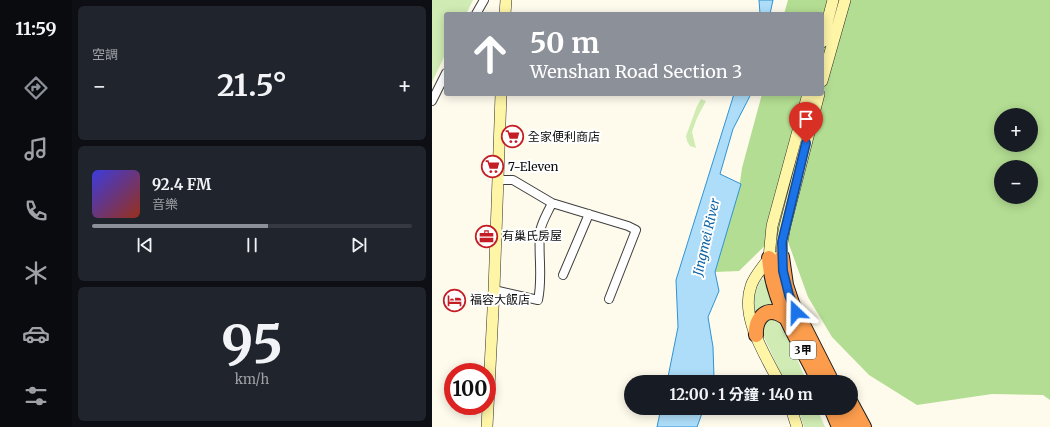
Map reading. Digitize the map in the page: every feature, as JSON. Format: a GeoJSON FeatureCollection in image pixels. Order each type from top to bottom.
{"type":"FeatureCollection","features":[{"type":"Feature","properties":{"kind":"highway","name":"3甲"},"geometry":{"type":"LineString","coordinates":[[776,258],[773,282],[778,299],[786,318],[815,375]]}},
{"type":"Feature","properties":{"kind":"highway","name":"3甲"},"geometry":{"type":"LineString","coordinates":[[776,258],[783,271],[789,295],[828,375]]}},
{"type":"Feature","properties":{"kind":"highway"},"geometry":{"type":"LineString","coordinates":[[756,335],[755,327],[757,321],[766,313],[777,313],[786,318]]}},
{"type":"Feature","properties":{"kind":"highway"},"geometry":{"type":"LineString","coordinates":[[805,329],[835,375]]}},
{"type":"Feature","properties":{"kind":"highway"},"geometry":{"type":"LineString","coordinates":[[828,415],[832,427]]}},
{"type":"Feature","properties":{"kind":"highway"},"geometry":{"type":"LineString","coordinates":[[834,415],[839,427]]}},
{"type":"Feature","properties":{"kind":"highway"},"geometry":{"type":"LineString","coordinates":[[846,415],[851,427]]}},
{"type":"Feature","properties":{"kind":"highway"},"geometry":{"type":"LineString","coordinates":[[858,415],[864,427]]}},
{"type":"Feature","properties":{"kind":"main road"},"geometry":{"type":"LineString","coordinates":[[505,12],[506,0]]}},
{"type":"Feature","properties":{"kind":"main road"},"geometry":{"type":"LineString","coordinates":[[824,34],[833,0]]}},
{"type":"Feature","properties":{"kind":"main road"},"geometry":{"type":"LineString","coordinates":[[824,74],[845,0]]}},
{"type":"Feature","properties":{"kind":"main road"},"geometry":{"type":"LineString","coordinates":[[487,427],[494,290],[501,96]]}},
{"type":"Feature","properties":{"kind":"main road"},"geometry":{"type":"LineString","coordinates":[[776,258],[772,226],[807,96]]}},
{"type":"Feature","properties":{"kind":"main road"},"geometry":{"type":"LineString","coordinates":[[775,375],[750,320],[748,298],[753,281],[776,258],[782,242],[818,96]]}},
{"type":"Feature","properties":{"kind":"main road"},"geometry":{"type":"LineString","coordinates":[[793,415],[797,427]]}},
{"type":"Feature","properties":{"kind":"street"},"geometry":{"type":"LineString","coordinates":[[477,12],[484,0]]}},
{"type":"Feature","properties":{"kind":"street"},"geometry":{"type":"LineString","coordinates":[[432,101],[444,77]]}},
{"type":"Feature","properties":{"kind":"street"},"geometry":{"type":"LineString","coordinates":[[498,180],[513,180],[552,203],[628,226],[636,230],[609,299]]}},
{"type":"Feature","properties":{"kind":"street"},"geometry":{"type":"LineString","coordinates":[[494,290],[538,300],[541,288],[540,231],[552,203]]}},
{"type":"Feature","properties":{"kind":"street"},"geometry":{"type":"LineString","coordinates":[[563,275],[588,214]]}},
{"type":"Feature","properties":{"kind":"green space"},"geometry":{"type":"Polygon","coordinates":[[[432,0],[473,0],[467,12],[444,12],[444,57],[432,82],[432,0]]]}},
{"type":"Feature","properties":{"kind":"green space"},"geometry":{"type":"Polygon","coordinates":[[[788,0],[1050,0],[1050,400],[1043,395],[992,394],[917,405],[869,375],[832,337],[808,297],[783,228],[739,271],[715,272],[739,189],[742,168],[761,96],[824,96],[824,12],[785,12],[788,0]]]}},
{"type":"Feature","properties":{"kind":"green space"},"geometry":{"type":"Polygon","coordinates":[[[701,99],[706,101],[697,118],[692,132],[696,148],[690,146],[686,136],[701,99]]]}},
{"type":"Feature","properties":{"kind":"green space"},"geometry":{"type":"Polygon","coordinates":[[[762,279],[765,280],[772,306],[755,313],[755,295],[762,279]]]}},
{"type":"Feature","properties":{"kind":"green space"},"geometry":{"type":"Polygon","coordinates":[[[770,319],[776,320],[779,323],[792,347],[804,375],[782,375],[762,333],[762,326],[770,319]]]}},
{"type":"Feature","properties":{"kind":"green space"},"geometry":{"type":"Polygon","coordinates":[[[800,415],[820,415],[825,427],[804,427],[800,415]]]}},
{"type":"Feature","properties":{"kind":"water"},"geometry":{"type":"Polygon","coordinates":[[[759,0],[773,0],[770,12],[760,12],[759,0]]]}},
{"type":"Feature","properties":{"kind":"water","name":"Jingmei River"},"geometry":{"type":"Polygon","coordinates":[[[733,96],[750,96],[733,129],[720,174],[741,184],[715,272],[719,291],[708,317],[713,347],[714,375],[668,375],[678,327],[676,280],[733,96]]]}},
{"type":"Feature","properties":{"kind":"water"},"geometry":{"type":"Polygon","coordinates":[[[660,415],[701,415],[697,427],[657,427],[660,415]]]}},
{"type":"Feature","properties":{"kind":"place","name":"全家便利商店"},"geometry":{"type":"Point","coordinates":[513,137]}},
{"type":"Feature","properties":{"kind":"place","name":"7-Eleven"},"geometry":{"type":"Point","coordinates":[492,167]}},
{"type":"Feature","properties":{"kind":"place","name":"有巢氏房屋"},"geometry":{"type":"Point","coordinates":[486,236]}},
{"type":"Feature","properties":{"kind":"place","name":"福容大飯店"},"geometry":{"type":"Point","coordinates":[455,300]}},
{"type":"Feature","properties":{"kind":"route"},"geometry":{"type":"LineString","coordinates":[[796,312],[789,295],[783,271],[782,242],[806,143]]}}]}
